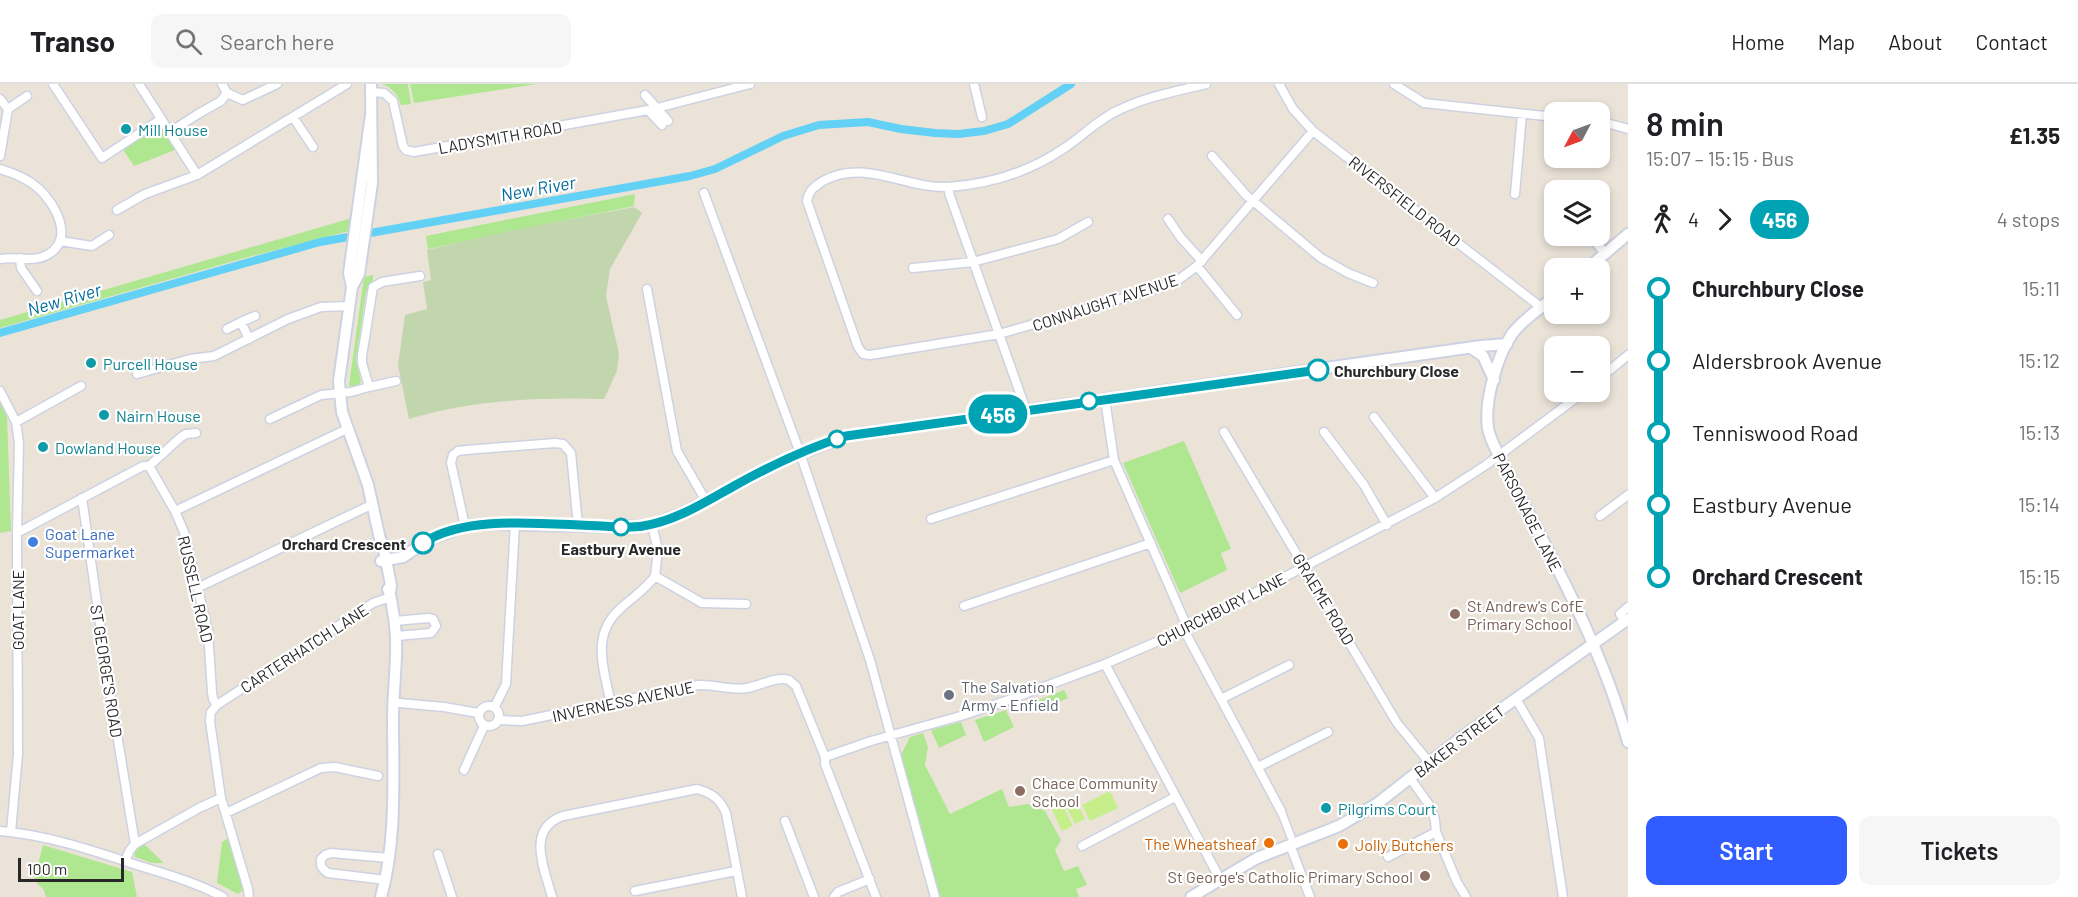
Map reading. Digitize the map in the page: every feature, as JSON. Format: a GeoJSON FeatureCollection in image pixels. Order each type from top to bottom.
{"type":"FeatureCollection","features":[{"type":"Feature","properties":{"kind":"street"},"geometry":{"type":"LineString","coordinates":[[53,84],[102,158],[161,119]]}},
{"type":"Feature","properties":{"kind":"street"},"geometry":{"type":"LineString","coordinates":[[139,84],[197,175]]}},
{"type":"Feature","properties":{"kind":"street"},"geometry":{"type":"LineString","coordinates":[[222,84],[227,93],[243,100],[277,84]]}},
{"type":"Feature","properties":{"kind":"street"},"geometry":{"type":"LineString","coordinates":[[117,210],[145,194],[197,175],[347,84]]}},
{"type":"Feature","properties":{"kind":"street"},"geometry":{"type":"LineString","coordinates":[[645,94],[657,108],[750,84]]}},
{"type":"Feature","properties":{"kind":"street"},"geometry":{"type":"LineString","coordinates":[[974,84],[982,117]]}},
{"type":"Feature","properties":{"kind":"street"},"geometry":{"type":"LineString","coordinates":[[1026,410],[948,187],[1015,174],[1062,150],[1105,117],[1119,110],[1206,84]]}},
{"type":"Feature","properties":{"kind":"street","name":"RIVERSFIELD ROAD"},"geometry":{"type":"LineString","coordinates":[[1279,84],[1293,109],[1313,130],[1542,308]]}},
{"type":"Feature","properties":{"kind":"street"},"geometry":{"type":"LineString","coordinates":[[1394,84],[1424,104],[1544,116]]}},
{"type":"Feature","properties":{"kind":"street"},"geometry":{"type":"LineString","coordinates":[[371,88],[371,115],[363,158],[361,225],[358,245],[349,273],[352,287],[339,381],[342,412],[373,504],[384,561],[386,586],[390,595],[397,636],[393,720],[394,782],[389,858],[381,897]]}},
{"type":"Feature","properties":{"kind":"street","name":"LADYSMITH ROAD"},"geometry":{"type":"LineString","coordinates":[[371,88],[384,93],[393,101],[403,146],[414,153],[648,110],[665,123],[657,108]]}},
{"type":"Feature","properties":{"kind":"street"},"geometry":{"type":"LineString","coordinates":[[170,132],[221,101],[227,93]]}},
{"type":"Feature","properties":{"kind":"street"},"geometry":{"type":"LineString","coordinates":[[0,156],[8,109],[27,96]]}},
{"type":"Feature","properties":{"kind":"street"},"geometry":{"type":"LineString","coordinates":[[0,99],[8,109]]}},
{"type":"Feature","properties":{"kind":"street"},"geometry":{"type":"LineString","coordinates":[[1515,194],[1522,114]]}},
{"type":"Feature","properties":{"kind":"street"},"geometry":{"type":"LineString","coordinates":[[293,117],[313,147]]}},
{"type":"Feature","properties":{"kind":"street"},"geometry":{"type":"LineString","coordinates":[[1610,124],[1628,129]]}},
{"type":"Feature","properties":{"kind":"street","name":"CONNAUGHT AVENUE"},"geometry":{"type":"LineString","coordinates":[[948,187],[924,185],[884,175],[854,172],[826,180],[808,192],[807,201],[858,346],[863,354],[870,355],[999,334],[1159,288],[1178,280],[1200,263],[1313,130]]}},
{"type":"Feature","properties":{"kind":"street"},"geometry":{"type":"LineString","coordinates":[[1212,156],[1253,201],[1321,258],[1348,273],[1373,283]]}},
{"type":"Feature","properties":{"kind":"street"},"geometry":{"type":"LineString","coordinates":[[0,169],[19,174],[38,188],[51,203],[60,219],[62,232],[60,241],[49,254],[38,258],[0,259]]}},
{"type":"Feature","properties":{"kind":"street"},"geometry":{"type":"LineString","coordinates":[[704,193],[800,453],[870,660],[934,897]]}},
{"type":"Feature","properties":{"kind":"street"},"geometry":{"type":"LineString","coordinates":[[1168,219],[1237,315]]}},
{"type":"Feature","properties":{"kind":"street"},"geometry":{"type":"LineString","coordinates":[[913,268],[973,262],[1058,238],[1088,222]]}},
{"type":"Feature","properties":{"kind":"street"},"geometry":{"type":"LineString","coordinates":[[60,241],[92,246],[109,235]]}},
{"type":"Feature","properties":{"kind":"street"},"geometry":{"type":"LineString","coordinates":[[1599,258],[1626,240]]}},
{"type":"Feature","properties":{"kind":"street"},"geometry":{"type":"LineString","coordinates":[[1599,246],[1605,253]]}},
{"type":"Feature","properties":{"kind":"street"},"geometry":{"type":"LineString","coordinates":[[20,258],[21,268],[37,291]]}},
{"type":"Feature","properties":{"kind":"street"},"geometry":{"type":"LineString","coordinates":[[369,387],[362,356],[373,286],[382,282],[420,276]]}},
{"type":"Feature","properties":{"kind":"street"},"geometry":{"type":"LineString","coordinates":[[647,289],[677,451],[706,501]]}},
{"type":"Feature","properties":{"kind":"street"},"geometry":{"type":"LineString","coordinates":[[137,374],[166,370],[190,358],[214,356],[288,319],[321,307],[350,306]]}},
{"type":"Feature","properties":{"kind":"street"},"geometry":{"type":"LineString","coordinates":[[384,561],[403,558],[428,540],[465,526],[515,524],[627,527],[652,525],[669,520],[769,467],[846,436],[1507,344],[1518,328],[1542,308]]}},
{"type":"Feature","properties":{"kind":"street"},"geometry":{"type":"LineString","coordinates":[[227,329],[255,316]]}},
{"type":"Feature","properties":{"kind":"street"},"geometry":{"type":"LineString","coordinates":[[241,322],[249,339]]}},
{"type":"Feature","properties":{"kind":"street","name":"PARSONAGE LANE"},"geometry":{"type":"LineString","coordinates":[[1507,344],[1488,405],[1488,426],[1499,455],[1594,644],[1614,694],[1628,742]]}},
{"type":"Feature","properties":{"kind":"street"},"geometry":{"type":"LineString","coordinates":[[1471,348],[1483,356],[1494,380]]}},
{"type":"Feature","properties":{"kind":"street"},"geometry":{"type":"LineString","coordinates":[[1610,370],[1628,355]]}},
{"type":"Feature","properties":{"kind":"street"},"geometry":{"type":"LineString","coordinates":[[270,419],[321,396],[396,381]]}},
{"type":"Feature","properties":{"kind":"street"},"geometry":{"type":"LineString","coordinates":[[16,422],[81,386]]}},
{"type":"Feature","properties":{"kind":"street","name":"GOAT LANE"},"geometry":{"type":"LineString","coordinates":[[0,391],[16,422],[19,470],[18,746],[11,832]]}},
{"type":"Feature","properties":{"kind":"street"},"geometry":{"type":"LineString","coordinates":[[1105,399],[1114,460],[1185,622],[1184,630],[1281,811],[1310,897]]}},
{"type":"Feature","properties":{"kind":"street","name":"CHURCHBURY LANE"},"geometry":{"type":"LineString","coordinates":[[825,761],[891,735],[969,714],[1105,664],[1184,630],[1435,498],[1499,455],[1570,402]]}},
{"type":"Feature","properties":{"kind":"street"},"geometry":{"type":"LineString","coordinates":[[1374,417],[1435,498]]}},
{"type":"Feature","properties":{"kind":"street"},"geometry":{"type":"LineString","coordinates":[[175,511],[347,429]]}},
{"type":"Feature","properties":{"kind":"street","name":"GRAEME ROAD"},"geometry":{"type":"LineString","coordinates":[[1224,432],[1266,505],[1306,566],[1397,723],[1430,762]]}},
{"type":"Feature","properties":{"kind":"street"},"geometry":{"type":"LineString","coordinates":[[1324,432],[1364,485],[1387,525]]}},
{"type":"Feature","properties":{"kind":"street"},"geometry":{"type":"LineString","coordinates":[[17,533],[146,466],[181,437],[196,433]]}},
{"type":"Feature","properties":{"kind":"street"},"geometry":{"type":"LineString","coordinates":[[465,526],[451,463],[453,455],[458,451],[466,450],[555,443],[563,444],[571,453],[578,526]]}},
{"type":"Feature","properties":{"kind":"street"},"geometry":{"type":"LineString","coordinates":[[931,519],[1114,460]]}},
{"type":"Feature","properties":{"kind":"street","name":"RUSSELL ROAD"},"geometry":{"type":"LineString","coordinates":[[146,466],[175,511],[184,532],[208,631],[212,692],[217,705],[211,712],[210,720],[221,798],[249,897]]}},
{"type":"Feature","properties":{"kind":"street"},"geometry":{"type":"LineString","coordinates":[[1600,516],[1628,495]]}},
{"type":"Feature","properties":{"kind":"street","name":"ST GEORGE'S ROAD"},"geometry":{"type":"LineString","coordinates":[[81,498],[135,844]]}},
{"type":"Feature","properties":{"kind":"street"},"geometry":{"type":"LineString","coordinates":[[197,588],[373,504]]}},
{"type":"Feature","properties":{"kind":"street"},"geometry":{"type":"LineString","coordinates":[[495,706],[506,684],[515,524]]}},
{"type":"Feature","properties":{"kind":"street"},"geometry":{"type":"LineString","coordinates":[[611,704],[602,659],[601,644],[604,630],[614,613],[655,576],[658,550],[652,525]]}},
{"type":"Feature","properties":{"kind":"street"},"geometry":{"type":"LineString","coordinates":[[964,606],[1151,543]]}},
{"type":"Feature","properties":{"kind":"street"},"geometry":{"type":"LineString","coordinates":[[655,576],[702,603],[746,604]]}},
{"type":"Feature","properties":{"kind":"street","name":"CARTERHATCH LANE"},"geometry":{"type":"LineString","coordinates":[[217,705],[373,603],[390,595]]}},
{"type":"Feature","properties":{"kind":"street","name":"BAKER STREET"},"geometry":{"type":"LineString","coordinates":[[1191,897],[1290,841],[1339,826],[1393,793],[1430,762],[1626,620],[1620,614],[1628,607]]}},
{"type":"Feature","properties":{"kind":"street"},"geometry":{"type":"LineString","coordinates":[[395,621],[428,618],[433,619],[436,626],[431,633],[397,636]]}},
{"type":"Feature","properties":{"kind":"street"},"geometry":{"type":"LineString","coordinates":[[1105,664],[1220,879]]}},
{"type":"Feature","properties":{"kind":"street"},"geometry":{"type":"LineString","coordinates":[[1221,699],[1289,665]]}},
{"type":"Feature","properties":{"kind":"street"},"geometry":{"type":"LineString","coordinates":[[394,731],[398,722],[399,703],[399,682],[396,673]]}},
{"type":"Feature","properties":{"kind":"street","name":"INVERNESS AVENUE"},"geometry":{"type":"LineString","coordinates":[[484,726],[497,723],[499,720],[522,721],[698,685],[710,684],[737,689],[781,679],[789,680],[796,686],[825,761]]}},
{"type":"Feature","properties":{"kind":"street"},"geometry":{"type":"LineString","coordinates":[[1516,699],[1539,738],[1563,897]]}},
{"type":"Feature","properties":{"kind":"street"},"geometry":{"type":"LineString","coordinates":[[399,703],[478,713]]}},
{"type":"Feature","properties":{"kind":"street"},"geometry":{"type":"LineString","coordinates":[[478,713],[482,708],[495,706]]}},
{"type":"Feature","properties":{"kind":"street"},"geometry":{"type":"LineString","coordinates":[[495,706],[500,716],[499,720]]}},
{"type":"Feature","properties":{"kind":"street"},"geometry":{"type":"LineString","coordinates":[[464,770],[484,726],[478,713]]}},
{"type":"Feature","properties":{"kind":"street"},"geometry":{"type":"LineString","coordinates":[[1258,767],[1328,732]]}},
{"type":"Feature","properties":{"kind":"street"},"geometry":{"type":"LineString","coordinates":[[825,761],[876,897]]}},
{"type":"Feature","properties":{"kind":"street"},"geometry":{"type":"LineString","coordinates":[[226,813],[321,768],[335,767],[378,776],[394,782]]}},
{"type":"Feature","properties":{"kind":"street"},"geometry":{"type":"LineString","coordinates":[[1410,778],[1430,806],[1436,832],[1457,882],[1466,897]]}},
{"type":"Feature","properties":{"kind":"street"},"geometry":{"type":"LineString","coordinates":[[552,897],[540,846],[542,833],[550,822],[562,816],[697,789],[707,792],[722,804],[726,813],[742,897]]}},
{"type":"Feature","properties":{"kind":"street"},"geometry":{"type":"LineString","coordinates":[[1082,846],[1175,797]]}},
{"type":"Feature","properties":{"kind":"street"},"geometry":{"type":"LineString","coordinates":[[124,861],[135,844],[221,798]]}},
{"type":"Feature","properties":{"kind":"street"},"geometry":{"type":"LineString","coordinates":[[785,821],[814,897]]}},
{"type":"Feature","properties":{"kind":"street"},"geometry":{"type":"LineString","coordinates":[[0,831],[53,840],[124,861],[192,882],[223,897]]}},
{"type":"Feature","properties":{"kind":"street"},"geometry":{"type":"LineString","coordinates":[[1388,857],[1436,832]]}},
{"type":"Feature","properties":{"kind":"street"},"geometry":{"type":"LineString","coordinates":[[386,880],[328,873],[323,870],[321,859],[331,853],[389,858]]}},
{"type":"Feature","properties":{"kind":"street"},"geometry":{"type":"LineString","coordinates":[[438,854],[452,897]]}},
{"type":"Feature","properties":{"kind":"street"},"geometry":{"type":"LineString","coordinates":[[635,891],[736,872]]}},
{"type":"Feature","properties":{"kind":"street"},"geometry":{"type":"LineString","coordinates":[[834,897],[838,892],[870,879]]}},
{"type":"Feature","properties":{"kind":"green space"},"geometry":{"type":"Polygon","coordinates":[[[382,84],[408,84],[411,104],[401,105],[394,92],[382,84]]]}},
{"type":"Feature","properties":{"kind":"green space"},"geometry":{"type":"Polygon","coordinates":[[[410,84],[537,84],[414,103],[410,84]]]}},
{"type":"Feature","properties":{"kind":"green space"},"geometry":{"type":"Polygon","coordinates":[[[159,125],[175,150],[134,166],[122,148],[159,125]]]}},
{"type":"Feature","properties":{"kind":"green space"},"geometry":{"type":"Polygon","coordinates":[[[635,194],[634,206],[428,249],[426,236],[635,194]]]}},
{"type":"Feature","properties":{"kind":"green space"},"geometry":{"type":"Polygon","coordinates":[[[634,207],[642,213],[610,269],[606,296],[619,354],[617,371],[604,399],[505,401],[457,408],[409,419],[398,365],[405,315],[427,309],[423,282],[431,280],[427,250],[509,231],[634,207]]]}},
{"type":"Feature","properties":{"kind":"green space"},"geometry":{"type":"Polygon","coordinates":[[[352,218],[349,231],[241,259],[0,328],[0,320],[352,218]]]}},
{"type":"Feature","properties":{"kind":"green space"},"geometry":{"type":"Polygon","coordinates":[[[373,275],[373,280],[366,292],[356,359],[361,382],[358,386],[351,387],[349,385],[364,277],[373,275]]]}},
{"type":"Feature","properties":{"kind":"green space"},"geometry":{"type":"Polygon","coordinates":[[[0,403],[7,417],[11,531],[0,533],[0,403]]]}},
{"type":"Feature","properties":{"kind":"green space"},"geometry":{"type":"Polygon","coordinates":[[[1184,441],[1231,549],[1221,553],[1227,570],[1180,593],[1123,463],[1184,441]]]}},
{"type":"Feature","properties":{"kind":"green space"},"geometry":{"type":"Polygon","coordinates":[[[1064,690],[1068,698],[1038,712],[1025,710],[1023,706],[1064,690]]]}},
{"type":"Feature","properties":{"kind":"green space"},"geometry":{"type":"Polygon","coordinates":[[[1006,710],[1014,727],[984,742],[975,720],[1006,710]]]}},
{"type":"Feature","properties":{"kind":"green space"},"geometry":{"type":"Polygon","coordinates":[[[961,722],[966,735],[939,748],[931,730],[961,722]]]}},
{"type":"Feature","properties":{"kind":"green space"},"geometry":{"type":"Polygon","coordinates":[[[923,733],[928,747],[925,765],[950,814],[1002,789],[1009,807],[1028,804],[1045,811],[1061,840],[1055,850],[1064,871],[1078,866],[1087,885],[1076,889],[1079,897],[940,897],[901,755],[910,737],[923,733]]]}},
{"type":"Feature","properties":{"kind":"green space"},"geometry":{"type":"Polygon","coordinates":[[[1110,791],[1118,808],[1090,821],[1082,805],[1110,791]]]}},
{"type":"Feature","properties":{"kind":"green space"},"geometry":{"type":"Polygon","coordinates":[[[1074,796],[1085,819],[1075,824],[1064,802],[1074,796]]]}},
{"type":"Feature","properties":{"kind":"green space"},"geometry":{"type":"Polygon","coordinates":[[[1061,802],[1073,826],[1062,831],[1051,808],[1061,802]]]}},
{"type":"Feature","properties":{"kind":"green space"},"geometry":{"type":"Polygon","coordinates":[[[228,838],[243,888],[238,894],[217,883],[222,842],[228,838]]]}},
{"type":"Feature","properties":{"kind":"green space"},"geometry":{"type":"Polygon","coordinates":[[[144,844],[164,863],[152,863],[135,857],[135,850],[144,844]]]}},
{"type":"Feature","properties":{"kind":"green space"},"geometry":{"type":"Polygon","coordinates":[[[43,845],[132,872],[137,897],[46,897],[44,890],[34,880],[43,845]]]}},
{"type":"Feature","properties":{"kind":"waterway","name":"New River"},"geometry":{"type":"LineString","coordinates":[[0,333],[320,242],[690,176],[715,169],[783,136],[819,125],[868,122],[935,133],[958,134],[984,131],[1008,124],[1071,84]]}},
{"type":"Feature","properties":{"kind":"bus line","name":"456"},"geometry":{"type":"LineString","coordinates":[[423,543],[465,526],[515,524],[640,527],[652,525],[669,520],[786,459],[846,436],[1318,370]]}},
{"type":"Feature","properties":{"kind":"place","name":"Mill House"},"geometry":{"type":"Point","coordinates":[126,129]}},
{"type":"Feature","properties":{"kind":"place","name":"Purcell House"},"geometry":{"type":"Point","coordinates":[91,363]}},
{"type":"Feature","properties":{"kind":"place","name":"Churchbury Close"},"geometry":{"type":"Point","coordinates":[1318,370]}},
{"type":"Feature","properties":{"kind":"place","name":"Nairn House"},"geometry":{"type":"Point","coordinates":[104,415]}},
{"type":"Feature","properties":{"kind":"place","name":"Dowland House"},"geometry":{"type":"Point","coordinates":[43,447]}},
{"type":"Feature","properties":{"kind":"place","name":"Eastbury Avenue"},"geometry":{"type":"Point","coordinates":[621,527]}},
{"type":"Feature","properties":{"kind":"place","name":"Goat Lane Supermarket"},"geometry":{"type":"Point","coordinates":[33,542]}},
{"type":"Feature","properties":{"kind":"place","name":"Orchard Crescent"},"geometry":{"type":"Point","coordinates":[423,543]}},
{"type":"Feature","properties":{"kind":"place","name":"St Andrew's CofE Primary School"},"geometry":{"type":"Point","coordinates":[1455,614]}},
{"type":"Feature","properties":{"kind":"place","name":"The Salvation Army - Enfield"},"geometry":{"type":"Point","coordinates":[949,695]}},
{"type":"Feature","properties":{"kind":"place","name":"Chace Community School"},"geometry":{"type":"Point","coordinates":[1020,791]}},
{"type":"Feature","properties":{"kind":"place","name":"Pilgrims Court"},"geometry":{"type":"Point","coordinates":[1326,808]}},
{"type":"Feature","properties":{"kind":"place","name":"The Wheatsheaf"},"geometry":{"type":"Point","coordinates":[1269,843]}},
{"type":"Feature","properties":{"kind":"place","name":"Jolly Butchers"},"geometry":{"type":"Point","coordinates":[1343,844]}},
{"type":"Feature","properties":{"kind":"place","name":"St George's Catholic Primary School"},"geometry":{"type":"Point","coordinates":[1425,876]}}]}
